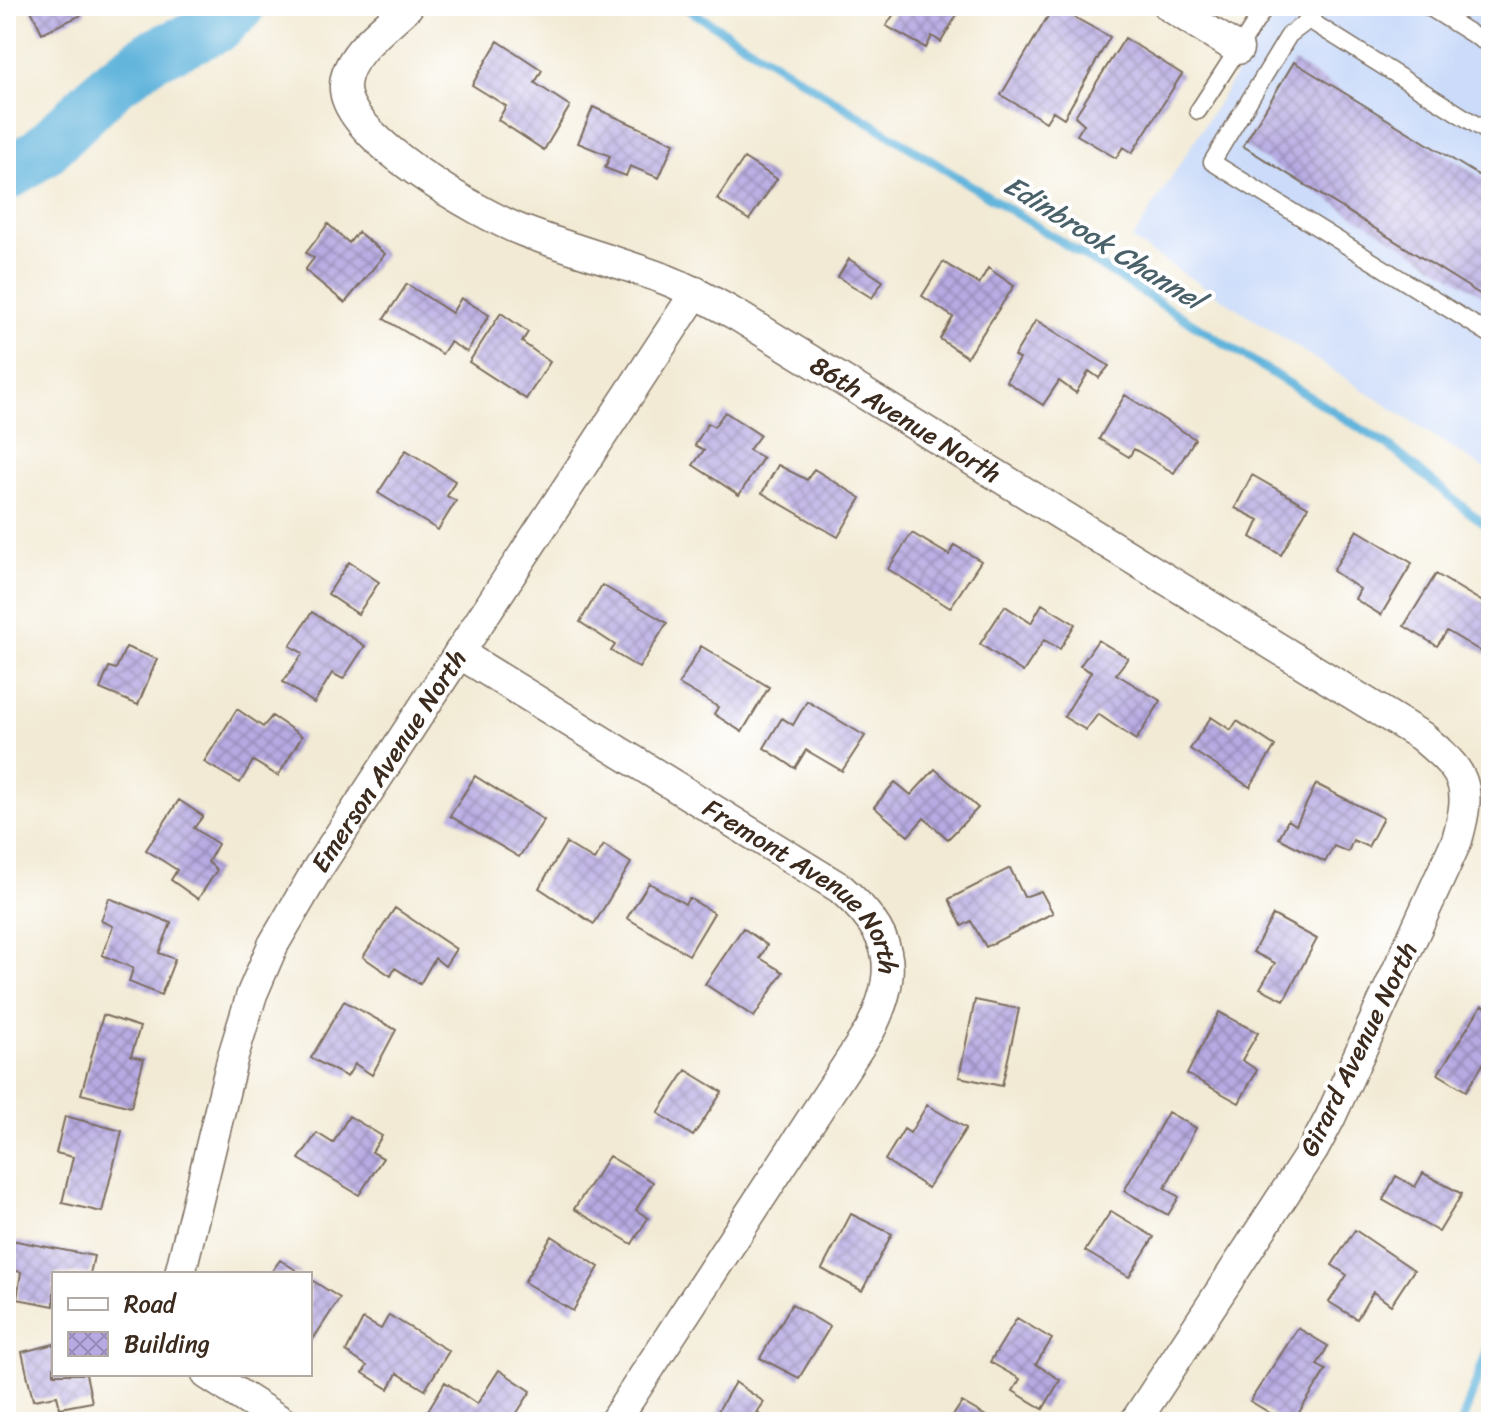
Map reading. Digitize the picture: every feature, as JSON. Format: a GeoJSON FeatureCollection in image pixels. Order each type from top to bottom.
{"type":"FeatureCollection","features":[{"type":"Feature","properties":{"kind":"street","name":"86th Avenue North"},"geometry":{"type":"LineString","coordinates":[[408,6],[351,64],[344,87],[350,108],[372,135],[405,163],[463,202],[521,230],[696,292],[752,324],[1421,736],[1445,756],[1464,782]]}},
{"type":"Feature","properties":{"kind":"street"},"geometry":{"type":"LineString","coordinates":[[1169,6],[1238,49]]}},
{"type":"Feature","properties":{"kind":"street","name":"Emerson Avenue North"},"geometry":{"type":"LineString","coordinates":[[180,1272],[233,1056],[252,994],[273,945],[318,868],[696,292]]}},
{"type":"Feature","properties":{"kind":"street","name":"Fremont Avenue North"},"geometry":{"type":"LineString","coordinates":[[459,653],[840,888],[866,911],[883,938],[888,969],[884,1001],[870,1030],[614,1422]]}},
{"type":"Feature","properties":{"kind":"street","name":"Girard Avenue North"},"geometry":{"type":"LineString","coordinates":[[1135,1422],[1313,1150],[1330,1118],[1457,840],[1466,808],[1464,782]]}},
{"type":"Feature","properties":{"kind":"street"},"geometry":{"type":"LineString","coordinates":[[211,1377],[282,1422]]}},
{"type":"Feature","properties":{"kind":"lane"},"geometry":{"type":"LineString","coordinates":[[1198,111],[1266,6]]}},
{"type":"Feature","properties":{"kind":"lane"},"geometry":{"type":"LineString","coordinates":[[1427,6],[1491,46]]}},
{"type":"Feature","properties":{"kind":"lane"},"geometry":{"type":"LineString","coordinates":[[1491,134],[1314,13],[1289,35],[1212,162],[1491,335]]}},
{"type":"Feature","properties":{"kind":"shaded area"},"geometry":{"type":"Polygon","coordinates":[[[1279,6],[1491,6],[1491,473],[1132,240],[1279,6]]]}},
{"type":"Feature","properties":{"kind":"building"},"geometry":{"type":"Polygon","coordinates":[[[29,6],[83,6],[86,13],[42,33],[29,6]]]}},
{"type":"Feature","properties":{"kind":"building"},"geometry":{"type":"Polygon","coordinates":[[[888,6],[962,6],[941,42],[932,36],[926,48],[886,26],[894,14],[886,9],[888,6]]]}},
{"type":"Feature","properties":{"kind":"building"},"geometry":{"type":"Polygon","coordinates":[[[1054,6],[1110,37],[1064,118],[1053,111],[1046,122],[1001,95],[1054,6]]]}},
{"type":"Feature","properties":{"kind":"building"},"geometry":{"type":"Polygon","coordinates":[[[1125,38],[1182,74],[1132,153],[1123,147],[1116,158],[1077,135],[1084,124],[1075,116],[1125,38]]]}},
{"type":"Feature","properties":{"kind":"building"},"geometry":{"type":"Polygon","coordinates":[[[498,41],[542,70],[535,83],[570,106],[544,150],[498,120],[506,106],[472,85],[498,41]]]}},
{"type":"Feature","properties":{"kind":"building"},"geometry":{"type":"Polygon","coordinates":[[[1294,62],[1491,183],[1491,301],[1243,146],[1294,62]]]}},
{"type":"Feature","properties":{"kind":"building"},"geometry":{"type":"Polygon","coordinates":[[[593,107],[674,143],[659,178],[630,166],[626,176],[605,168],[610,156],[578,143],[593,107]]]}},
{"type":"Feature","properties":{"kind":"building"},"geometry":{"type":"Polygon","coordinates":[[[744,158],[777,179],[749,220],[717,199],[744,158]]]}},
{"type":"Feature","properties":{"kind":"building"},"geometry":{"type":"Polygon","coordinates":[[[328,224],[349,243],[358,232],[385,254],[345,303],[305,270],[314,258],[306,253],[328,224]]]}},
{"type":"Feature","properties":{"kind":"building"},"geometry":{"type":"Polygon","coordinates":[[[849,259],[883,281],[872,298],[838,277],[849,259]]]}},
{"type":"Feature","properties":{"kind":"building"},"geometry":{"type":"Polygon","coordinates":[[[943,262],[979,284],[988,268],[1014,286],[967,357],[940,339],[953,317],[922,296],[943,262]]]}},
{"type":"Feature","properties":{"kind":"building"},"geometry":{"type":"Polygon","coordinates":[[[407,284],[452,313],[461,298],[489,315],[467,352],[450,342],[442,354],[384,319],[407,284]]]}},
{"type":"Feature","properties":{"kind":"building"},"geometry":{"type":"Polygon","coordinates":[[[501,313],[528,332],[522,342],[550,362],[526,399],[469,362],[501,313]]]}},
{"type":"Feature","properties":{"kind":"building"},"geometry":{"type":"Polygon","coordinates":[[[1036,320],[1109,366],[1099,378],[1089,371],[1076,393],[1059,381],[1043,405],[1006,381],[1019,359],[1014,356],[1036,320]]]}},
{"type":"Feature","properties":{"kind":"building"},"geometry":{"type":"Polygon","coordinates":[[[1125,395],[1195,439],[1174,473],[1134,449],[1129,457],[1099,439],[1125,395]]]}},
{"type":"Feature","properties":{"kind":"building"},"geometry":{"type":"Polygon","coordinates":[[[725,412],[760,435],[749,450],[763,458],[739,495],[693,465],[704,450],[695,445],[708,423],[714,427],[725,412]]]}},
{"type":"Feature","properties":{"kind":"building"},"geometry":{"type":"Polygon","coordinates":[[[406,450],[455,481],[447,496],[456,501],[438,530],[378,493],[406,450]]]}},
{"type":"Feature","properties":{"kind":"building"},"geometry":{"type":"Polygon","coordinates":[[[778,465],[807,480],[814,469],[861,498],[838,537],[762,493],[778,465]]]}},
{"type":"Feature","properties":{"kind":"building"},"geometry":{"type":"Polygon","coordinates":[[[1252,475],[1308,507],[1281,555],[1251,537],[1259,520],[1235,508],[1252,475]]]}},
{"type":"Feature","properties":{"kind":"building"},"geometry":{"type":"Polygon","coordinates":[[[1357,530],[1412,563],[1381,615],[1355,599],[1360,589],[1333,571],[1357,530]]]}},
{"type":"Feature","properties":{"kind":"building"},"geometry":{"type":"Polygon","coordinates":[[[912,533],[949,555],[954,545],[981,561],[950,608],[888,569],[912,533]]]}},
{"type":"Feature","properties":{"kind":"building"},"geometry":{"type":"Polygon","coordinates":[[[349,562],[379,582],[358,614],[328,594],[349,562]]]}},
{"type":"Feature","properties":{"kind":"building"},"geometry":{"type":"Polygon","coordinates":[[[1436,574],[1491,607],[1491,649],[1487,655],[1447,631],[1437,646],[1404,626],[1436,574]]]}},
{"type":"Feature","properties":{"kind":"building"},"geometry":{"type":"Polygon","coordinates":[[[602,585],[667,623],[639,668],[611,651],[615,645],[580,622],[602,585]]]}},
{"type":"Feature","properties":{"kind":"building"},"geometry":{"type":"Polygon","coordinates":[[[1042,604],[1075,624],[1060,649],[1044,640],[1023,672],[980,644],[1005,606],[1031,623],[1042,604]]]}},
{"type":"Feature","properties":{"kind":"building"},"geometry":{"type":"Polygon","coordinates":[[[312,612],[365,646],[343,679],[332,673],[314,703],[283,682],[303,653],[290,646],[312,612]]]}},
{"type":"Feature","properties":{"kind":"building"},"geometry":{"type":"Polygon","coordinates":[[[1098,640],[1128,658],[1116,674],[1161,701],[1136,740],[1098,714],[1086,730],[1064,717],[1091,672],[1080,666],[1098,640]]]}},
{"type":"Feature","properties":{"kind":"building"},"geometry":{"type":"Polygon","coordinates":[[[701,646],[769,687],[742,732],[714,714],[718,707],[679,684],[701,646]]]}},
{"type":"Feature","properties":{"kind":"building"},"geometry":{"type":"Polygon","coordinates":[[[126,647],[157,659],[138,705],[100,689],[109,667],[116,669],[126,647]]]}},
{"type":"Feature","properties":{"kind":"building"},"geometry":{"type":"Polygon","coordinates":[[[807,701],[865,736],[842,771],[806,750],[795,768],[764,748],[782,718],[793,725],[807,701]]]}},
{"type":"Feature","properties":{"kind":"building"},"geometry":{"type":"Polygon","coordinates":[[[237,709],[263,727],[272,716],[302,736],[278,776],[253,761],[240,783],[204,762],[237,709]]]}},
{"type":"Feature","properties":{"kind":"building"},"geometry":{"type":"Polygon","coordinates":[[[1211,717],[1231,730],[1237,721],[1275,746],[1250,787],[1190,749],[1211,717]]]}},
{"type":"Feature","properties":{"kind":"building"},"geometry":{"type":"Polygon","coordinates":[[[935,769],[978,808],[948,839],[924,818],[908,836],[874,807],[895,782],[911,795],[935,769]]]}},
{"type":"Feature","properties":{"kind":"building"},"geometry":{"type":"Polygon","coordinates":[[[475,776],[544,820],[519,857],[450,816],[475,776]]]}},
{"type":"Feature","properties":{"kind":"building"},"geometry":{"type":"Polygon","coordinates":[[[1316,784],[1383,818],[1368,847],[1353,840],[1348,852],[1334,846],[1325,862],[1279,838],[1288,820],[1296,825],[1316,784]]]}},
{"type":"Feature","properties":{"kind":"building"},"geometry":{"type":"Polygon","coordinates":[[[179,800],[203,816],[194,828],[218,844],[208,862],[217,870],[198,899],[171,880],[177,870],[146,850],[179,800]]]}},
{"type":"Feature","properties":{"kind":"building"},"geometry":{"type":"Polygon","coordinates":[[[566,843],[594,860],[604,845],[631,863],[594,924],[539,888],[566,843]]]}},
{"type":"Feature","properties":{"kind":"building"},"geometry":{"type":"Polygon","coordinates":[[[1010,868],[1024,897],[1041,891],[1053,913],[986,947],[971,921],[962,926],[949,899],[1010,868]]]}},
{"type":"Feature","properties":{"kind":"building"},"geometry":{"type":"Polygon","coordinates":[[[649,883],[685,904],[689,898],[714,913],[689,955],[627,918],[649,883]]]}},
{"type":"Feature","properties":{"kind":"building"},"geometry":{"type":"Polygon","coordinates":[[[109,898],[171,923],[159,953],[175,959],[161,995],[129,982],[133,968],[102,955],[113,926],[101,921],[109,898]]]}},
{"type":"Feature","properties":{"kind":"building"},"geometry":{"type":"Polygon","coordinates":[[[395,908],[456,949],[445,966],[435,958],[420,984],[395,968],[391,976],[363,957],[395,908]]]}},
{"type":"Feature","properties":{"kind":"building"},"geometry":{"type":"Polygon","coordinates":[[[1273,915],[1317,939],[1284,1000],[1260,988],[1275,963],[1253,952],[1273,915]]]}},
{"type":"Feature","properties":{"kind":"building"},"geometry":{"type":"Polygon","coordinates":[[[743,928],[767,945],[760,958],[783,972],[754,1017],[705,984],[743,928]]]}},
{"type":"Feature","properties":{"kind":"building"},"geometry":{"type":"Polygon","coordinates":[[[975,1000],[1019,1009],[1002,1086],[959,1077],[975,1000]]]}},
{"type":"Feature","properties":{"kind":"building"},"geometry":{"type":"Polygon","coordinates":[[[344,1001],[396,1030],[372,1075],[355,1064],[347,1077],[311,1058],[344,1001]]]}},
{"type":"Feature","properties":{"kind":"building"},"geometry":{"type":"Polygon","coordinates":[[[1482,1005],[1491,1010],[1491,1052],[1466,1091],[1438,1074],[1482,1005]]]}},
{"type":"Feature","properties":{"kind":"building"},"geometry":{"type":"Polygon","coordinates":[[[1219,1012],[1258,1033],[1242,1060],[1257,1070],[1239,1103],[1187,1074],[1219,1012]]]}},
{"type":"Feature","properties":{"kind":"building"},"geometry":{"type":"Polygon","coordinates":[[[103,1015],[140,1027],[131,1056],[144,1059],[131,1107],[81,1094],[103,1015]]]}},
{"type":"Feature","properties":{"kind":"building"},"geometry":{"type":"Polygon","coordinates":[[[686,1070],[722,1092],[693,1136],[658,1113],[686,1070]]]}},
{"type":"Feature","properties":{"kind":"building"},"geometry":{"type":"Polygon","coordinates":[[[927,1105],[966,1128],[928,1188],[885,1160],[904,1129],[910,1133],[927,1105]]]}},
{"type":"Feature","properties":{"kind":"building"},"geometry":{"type":"Polygon","coordinates":[[[1168,1112],[1196,1128],[1165,1188],[1179,1197],[1168,1215],[1124,1191],[1168,1112]]]}},
{"type":"Feature","properties":{"kind":"building"},"geometry":{"type":"Polygon","coordinates":[[[65,1116],[122,1131],[102,1212],[62,1203],[73,1157],[56,1153],[65,1116]]]}},
{"type":"Feature","properties":{"kind":"building"},"geometry":{"type":"Polygon","coordinates":[[[349,1116],[382,1136],[372,1152],[383,1158],[359,1195],[299,1159],[317,1133],[333,1143],[349,1116]]]}},
{"type":"Feature","properties":{"kind":"building"},"geometry":{"type":"Polygon","coordinates":[[[609,1156],[653,1182],[636,1210],[648,1218],[632,1244],[574,1209],[609,1156]]]}},
{"type":"Feature","properties":{"kind":"building"},"geometry":{"type":"Polygon","coordinates":[[[1423,1173],[1462,1194],[1439,1232],[1383,1200],[1396,1176],[1415,1187],[1423,1173]]]}},
{"type":"Feature","properties":{"kind":"building"},"geometry":{"type":"Polygon","coordinates":[[[1111,1211],[1154,1237],[1129,1277],[1085,1251],[1111,1211]]]}},
{"type":"Feature","properties":{"kind":"building"},"geometry":{"type":"Polygon","coordinates":[[[851,1214],[892,1234],[862,1291],[822,1269],[851,1214]]]}},
{"type":"Feature","properties":{"kind":"building"},"geometry":{"type":"Polygon","coordinates":[[[1355,1230],[1414,1270],[1391,1305],[1373,1292],[1357,1319],[1329,1302],[1347,1275],[1332,1265],[1355,1230]]]}},
{"type":"Feature","properties":{"kind":"building"},"geometry":{"type":"Polygon","coordinates":[[[552,1236],[599,1267],[573,1311],[524,1282],[552,1236]]]}},
{"type":"Feature","properties":{"kind":"building"},"geometry":{"type":"Polygon","coordinates":[[[6,1239],[94,1256],[90,1272],[52,1272],[52,1306],[17,1299],[21,1272],[6,1269],[6,1239]]]}},
{"type":"Feature","properties":{"kind":"building"},"geometry":{"type":"Polygon","coordinates":[[[280,1260],[299,1272],[271,1272],[280,1260]]]}},
{"type":"Feature","properties":{"kind":"building"},"geometry":{"type":"Polygon","coordinates":[[[312,1280],[340,1298],[312,1341],[312,1280]]]}},
{"type":"Feature","properties":{"kind":"building"},"geometry":{"type":"Polygon","coordinates":[[[792,1304],[830,1327],[799,1378],[760,1358],[792,1304]]]}},
{"type":"Feature","properties":{"kind":"building"},"geometry":{"type":"Polygon","coordinates":[[[389,1315],[449,1351],[425,1390],[397,1373],[389,1389],[363,1373],[367,1366],[346,1352],[363,1319],[381,1329],[389,1315]]]}},
{"type":"Feature","properties":{"kind":"building"},"geometry":{"type":"Polygon","coordinates":[[[1017,1318],[1052,1339],[1036,1364],[1060,1380],[1043,1409],[1013,1391],[1020,1379],[990,1362],[1017,1318]]]}},
{"type":"Feature","properties":{"kind":"building"},"geometry":{"type":"Polygon","coordinates":[[[1298,1328],[1328,1346],[1317,1365],[1326,1370],[1293,1422],[1285,1422],[1250,1401],[1298,1328]]]}},
{"type":"Feature","properties":{"kind":"building"},"geometry":{"type":"Polygon","coordinates":[[[52,1344],[52,1376],[86,1376],[92,1402],[60,1408],[57,1396],[33,1400],[22,1352],[52,1344]]]}},
{"type":"Feature","properties":{"kind":"building"},"geometry":{"type":"Polygon","coordinates":[[[499,1370],[531,1391],[511,1422],[442,1422],[427,1412],[445,1382],[477,1404],[499,1370]]]}},
{"type":"Feature","properties":{"kind":"building"},"geometry":{"type":"Polygon","coordinates":[[[735,1382],[764,1402],[757,1413],[772,1422],[734,1422],[718,1411],[735,1382]]]}},
{"type":"Feature","properties":{"kind":"building"},"geometry":{"type":"Polygon","coordinates":[[[962,1402],[996,1422],[949,1422],[962,1402]]]}},
{"type":"Feature","properties":{"kind":"waterway"},"geometry":{"type":"LineString","coordinates":[[8,174],[43,151],[111,85],[151,56],[217,27],[239,6]]}},
{"type":"Feature","properties":{"kind":"waterway","name":"Edinbrook Channel"},"geometry":{"type":"LineString","coordinates":[[683,6],[1389,446],[1491,530]]}},
{"type":"Feature","properties":{"kind":"waterway","name":"Edinbrook Channel"},"geometry":{"type":"LineString","coordinates":[[1462,1422],[1491,1340]]}}]}
